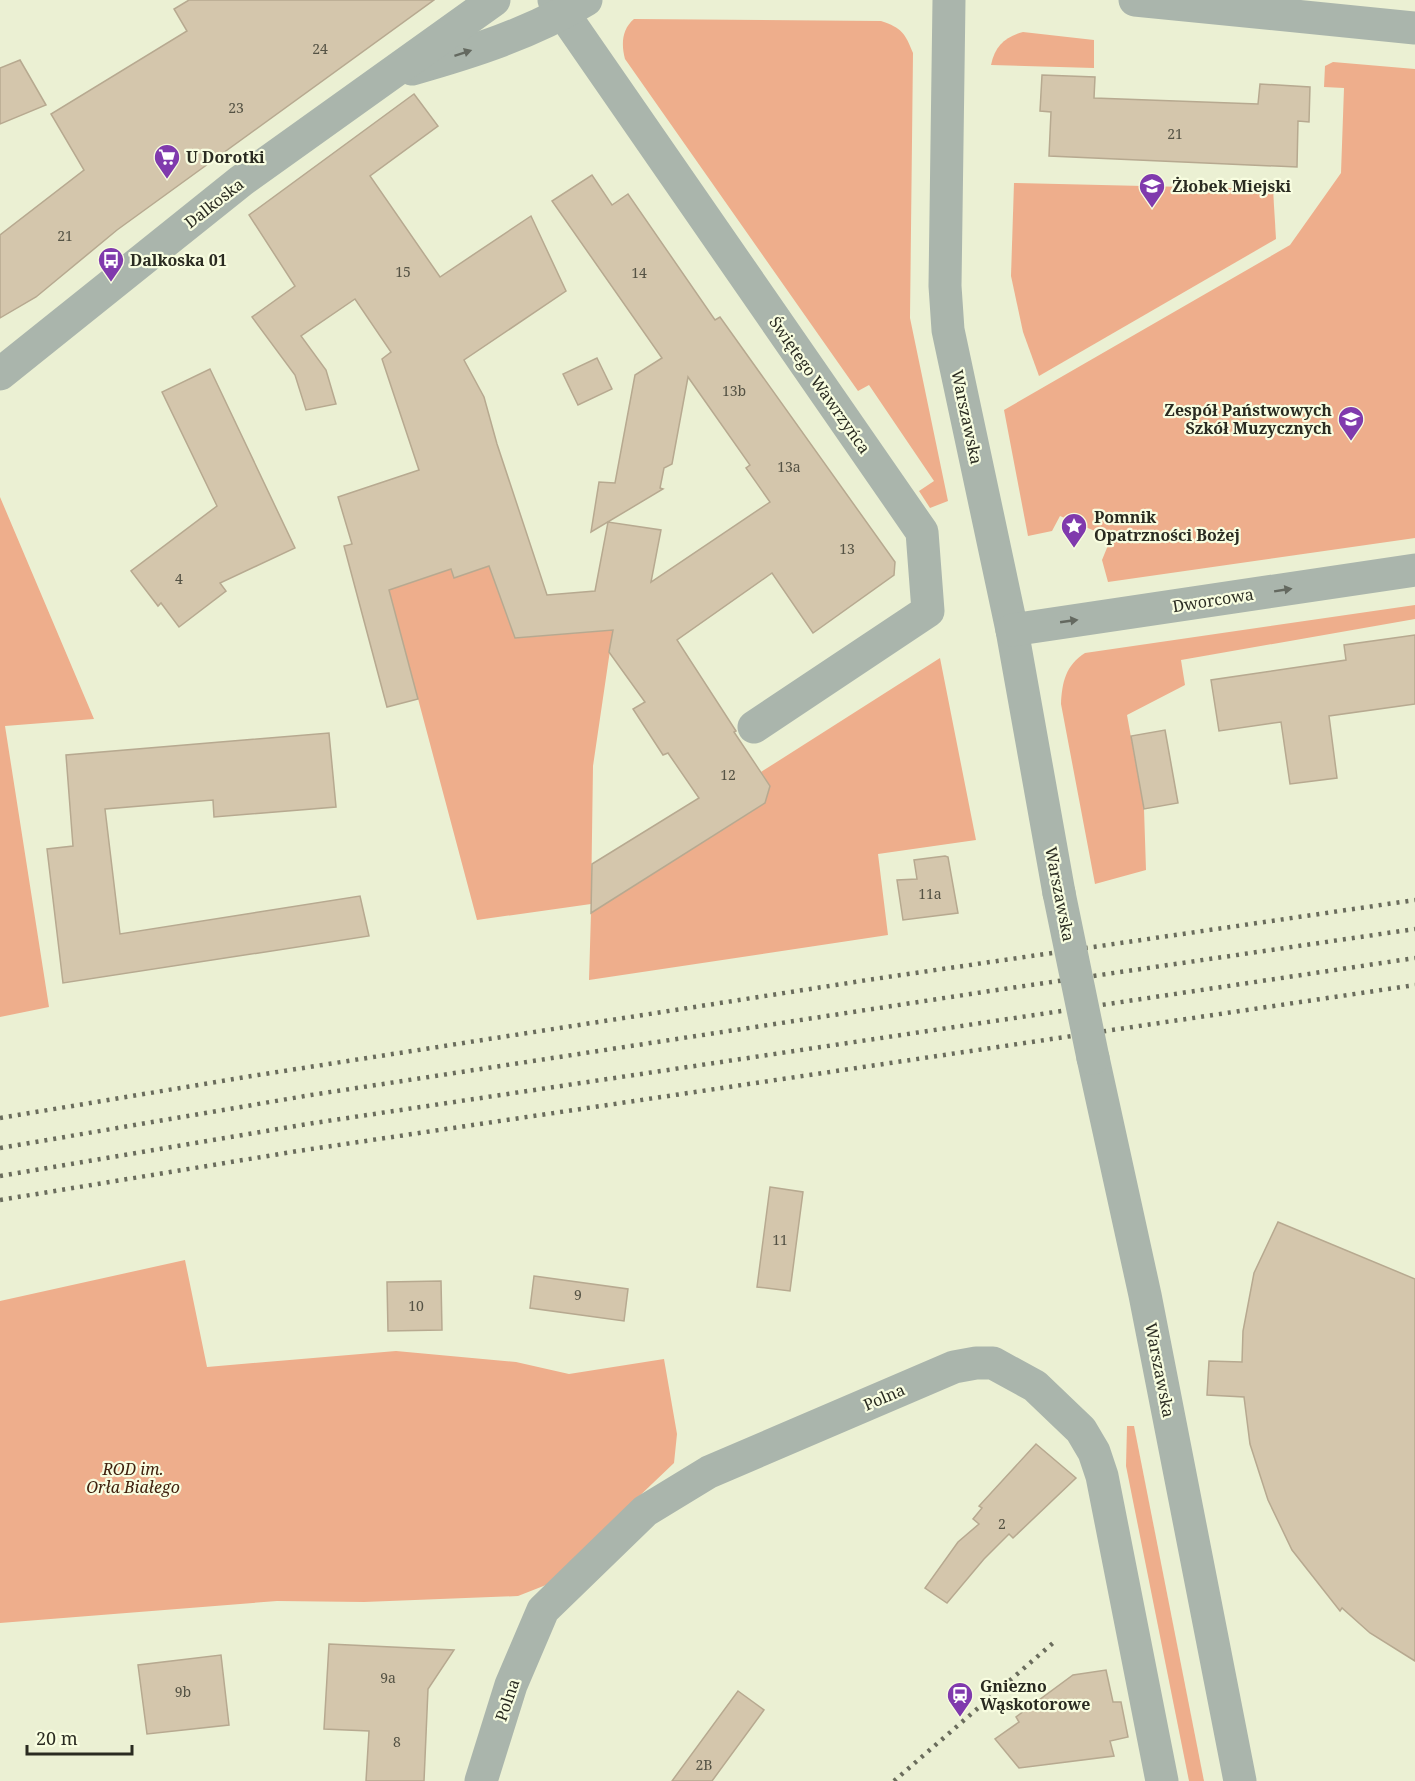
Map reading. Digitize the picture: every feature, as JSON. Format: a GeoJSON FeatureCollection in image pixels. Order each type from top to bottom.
{"type":"FeatureCollection","features":[{"type":"Feature","properties":{"kind":"street","name":"Dalkoska"},"geometry":{"type":"LineString","coordinates":[[0,374],[241,181],[494,0]]}},
{"type":"Feature","properties":{"kind":"street","name":"Warszawska"},"geometry":{"type":"LineString","coordinates":[[949,0],[945,286],[948,330],[1012,630],[1059,893],[1136,1249],[1240,1781]]}},
{"type":"Feature","properties":{"kind":"street"},"geometry":{"type":"LineString","coordinates":[[1135,0],[1415,28]]}},
{"type":"Feature","properties":{"kind":"street"},"geometry":{"type":"LineString","coordinates":[[387,75],[515,36],[568,5]]}},
{"type":"Feature","properties":{"kind":"street","name":"Świętego Wawrzyńca"},"geometry":{"type":"LineString","coordinates":[[568,5],[922,532],[928,611],[754,727]]}},
{"type":"Feature","properties":{"kind":"street","name":"Dworcowa"},"geometry":{"type":"LineString","coordinates":[[1012,630],[1415,570]]}},
{"type":"Feature","properties":{"kind":"street","name":"Polna"},"geometry":{"type":"LineString","coordinates":[[481,1781],[511,1686],[543,1610],[645,1511],[709,1472],[885,1395],[954,1367],[993,1363],[1035,1386],[1081,1430],[1094,1452],[1102,1476],[1162,1781]]}},
{"type":"Feature","properties":{"kind":"green space"},"geometry":{"type":"Polygon","coordinates":[[[634,19],[881,21],[894,26],[905,36],[913,53],[910,318],[948,501],[930,508],[919,491],[934,481],[869,385],[858,391],[625,59],[624,37],[627,27],[634,19]]]}},
{"type":"Feature","properties":{"kind":"green space"},"geometry":{"type":"Polygon","coordinates":[[[1023,32],[1094,40],[1094,68],[991,65],[1002,43],[1023,32]]]}},
{"type":"Feature","properties":{"kind":"green space"},"geometry":{"type":"Polygon","coordinates":[[[1333,62],[1415,69],[1415,538],[1108,582],[1102,560],[1111,538],[1060,516],[1052,531],[1028,536],[1004,410],[1290,245],[1341,173],[1344,88],[1324,87],[1325,66],[1333,62]]]}},
{"type":"Feature","properties":{"kind":"green space"},"geometry":{"type":"Polygon","coordinates":[[[1014,183],[1273,189],[1276,239],[1039,376],[1023,332],[1011,276],[1014,183]]]}},
{"type":"Feature","properties":{"kind":"green space"},"geometry":{"type":"Polygon","coordinates":[[[0,497],[94,719],[5,726],[49,1007],[0,1017],[0,497]]]}},
{"type":"Feature","properties":{"kind":"green space"},"geometry":{"type":"Polygon","coordinates":[[[489,566],[515,638],[613,630],[593,766],[591,904],[477,920],[389,590],[451,569],[454,578],[489,566]]]}},
{"type":"Feature","properties":{"kind":"green space"},"geometry":{"type":"Polygon","coordinates":[[[1415,605],[1415,619],[1181,660],[1185,685],[1127,715],[1144,809],[1146,870],[1095,884],[1061,704],[1062,688],[1073,663],[1085,653],[1415,605]]]}},
{"type":"Feature","properties":{"kind":"green space"},"geometry":{"type":"Polygon","coordinates":[[[940,658],[976,840],[878,854],[888,935],[589,980],[591,913],[765,803],[770,786],[761,772],[940,658]]]}},
{"type":"Feature","properties":{"kind":"green space","name":"ROD im. Orła Białego"},"geometry":{"type":"Polygon","coordinates":[[[185,1260],[207,1367],[396,1351],[516,1362],[569,1374],[664,1359],[677,1434],[674,1463],[546,1585],[518,1596],[364,1602],[277,1601],[0,1623],[0,1301],[185,1260]]]}},
{"type":"Feature","properties":{"kind":"green space"},"geometry":{"type":"Polygon","coordinates":[[[1127,1426],[1134,1426],[1204,1781],[1189,1781],[1126,1466],[1127,1426]]]}},
{"type":"Feature","properties":{"kind":"building"},"geometry":{"type":"Polygon","coordinates":[[[189,0],[434,0],[117,230],[36,297],[0,318],[0,235],[84,170],[51,114],[187,31],[174,9],[189,0]]]}},
{"type":"Feature","properties":{"kind":"building"},"geometry":{"type":"Polygon","coordinates":[[[20,60],[46,105],[0,124],[0,68],[20,60]]]}},
{"type":"Feature","properties":{"kind":"building"},"geometry":{"type":"Polygon","coordinates":[[[1042,75],[1095,77],[1094,98],[1258,104],[1260,84],[1310,87],[1309,122],[1298,121],[1297,167],[1049,156],[1051,112],[1040,111],[1042,75]]]}},
{"type":"Feature","properties":{"kind":"building"},"geometry":{"type":"Polygon","coordinates":[[[414,94],[438,126],[370,176],[440,277],[531,216],[566,291],[464,360],[484,397],[497,444],[547,595],[595,591],[608,522],[661,530],[651,582],[770,502],[746,468],[750,465],[688,377],[672,464],[664,468],[660,488],[663,489],[591,532],[599,482],[615,483],[635,375],[662,358],[552,201],[592,175],[612,205],[628,194],[715,320],[720,317],[895,562],[894,575],[813,633],[772,573],[677,640],[770,786],[765,803],[591,913],[592,864],[699,798],[668,753],[663,755],[633,709],[645,702],[609,652],[613,630],[515,638],[489,566],[454,578],[451,569],[389,590],[418,699],[387,707],[344,546],[352,544],[338,497],[419,470],[382,359],[391,352],[355,299],[301,336],[326,370],[336,404],[306,410],[295,375],[252,317],[295,286],[249,215],[414,94]]]}},
{"type":"Feature","properties":{"kind":"building"},"geometry":{"type":"Polygon","coordinates":[[[597,358],[612,389],[578,405],[563,374],[597,358]]]}},
{"type":"Feature","properties":{"kind":"building"},"geometry":{"type":"Polygon","coordinates":[[[210,369],[295,548],[220,583],[226,591],[179,627],[161,603],[158,606],[131,571],[217,506],[162,392],[210,369]]]}},
{"type":"Feature","properties":{"kind":"building"},"geometry":{"type":"Polygon","coordinates":[[[1415,635],[1415,704],[1329,716],[1337,778],[1290,784],[1281,722],[1219,731],[1211,680],[1346,660],[1344,645],[1415,635]]]}},
{"type":"Feature","properties":{"kind":"building"},"geometry":{"type":"Polygon","coordinates":[[[1165,730],[1178,803],[1144,809],[1131,736],[1165,730]]]}},
{"type":"Feature","properties":{"kind":"building"},"geometry":{"type":"Polygon","coordinates":[[[329,733],[336,807],[214,817],[213,800],[105,809],[120,934],[360,896],[369,936],[63,983],[47,849],[73,846],[66,755],[329,733]]]}},
{"type":"Feature","properties":{"kind":"building"},"geometry":{"type":"Polygon","coordinates":[[[948,857],[958,913],[903,920],[897,880],[917,879],[914,860],[948,857]]]}},
{"type":"Feature","properties":{"kind":"building"},"geometry":{"type":"Polygon","coordinates":[[[770,1187],[803,1192],[790,1291],[757,1287],[770,1187]]]}},
{"type":"Feature","properties":{"kind":"building"},"geometry":{"type":"Polygon","coordinates":[[[1278,1222],[1415,1279],[1415,1661],[1370,1633],[1342,1608],[1340,1611],[1292,1550],[1268,1500],[1250,1444],[1244,1397],[1207,1395],[1209,1361],[1242,1362],[1243,1331],[1254,1273],[1278,1222]]]}},
{"type":"Feature","properties":{"kind":"building"},"geometry":{"type":"Polygon","coordinates":[[[534,1276],[628,1289],[624,1321],[530,1308],[534,1276]]]}},
{"type":"Feature","properties":{"kind":"building"},"geometry":{"type":"Polygon","coordinates":[[[441,1281],[442,1330],[388,1331],[387,1282],[441,1281]]]}},
{"type":"Feature","properties":{"kind":"building"},"geometry":{"type":"Polygon","coordinates":[[[1036,1444],[1076,1478],[1013,1538],[1009,1534],[984,1559],[947,1603],[925,1588],[958,1542],[979,1524],[973,1519],[982,1508],[979,1506],[1036,1444]]]}},
{"type":"Feature","properties":{"kind":"building"},"geometry":{"type":"Polygon","coordinates":[[[329,1644],[454,1650],[428,1689],[424,1781],[366,1781],[369,1731],[324,1729],[329,1644]]]}},
{"type":"Feature","properties":{"kind":"building"},"geometry":{"type":"Polygon","coordinates":[[[221,1655],[229,1725],[147,1734],[138,1665],[221,1655]]]}},
{"type":"Feature","properties":{"kind":"building","name":"Gniezno Wąskotorowe"},"geometry":{"type":"Polygon","coordinates":[[[1106,1670],[1113,1702],[1121,1702],[1128,1737],[1110,1741],[1114,1756],[1019,1768],[995,1739],[1019,1722],[1016,1717],[1073,1675],[1106,1670]]]}},
{"type":"Feature","properties":{"kind":"building"},"geometry":{"type":"Polygon","coordinates":[[[738,1691],[764,1710],[712,1781],[672,1781],[738,1691]]]}},
{"type":"Feature","properties":{"kind":"railway"},"geometry":{"type":"LineString","coordinates":[[0,1118],[258,1075],[874,979],[1415,900]]}},
{"type":"Feature","properties":{"kind":"railway"},"geometry":{"type":"LineString","coordinates":[[0,1148],[311,1095],[990,991],[1415,929]]}},
{"type":"Feature","properties":{"kind":"railway"},"geometry":{"type":"LineString","coordinates":[[0,1176],[314,1123],[1415,958]]}},
{"type":"Feature","properties":{"kind":"railway"},"geometry":{"type":"LineString","coordinates":[[0,1200],[298,1151],[1415,985]]}},
{"type":"Feature","properties":{"kind":"railway"},"geometry":{"type":"LineString","coordinates":[[894,1781],[1053,1643]]}},
{"type":"Feature","properties":{"kind":"place","name":"U Dorotki"},"geometry":{"type":"Point","coordinates":[167,180]}},
{"type":"Feature","properties":{"kind":"place","name":"Żłobek Miejski"},"geometry":{"type":"Point","coordinates":[1152,209]}},
{"type":"Feature","properties":{"kind":"place","name":"Dalkoska 01"},"geometry":{"type":"Point","coordinates":[111,283]}},
{"type":"Feature","properties":{"kind":"place","name":"Zespół Państwowych Szkół Muzycznych"},"geometry":{"type":"Point","coordinates":[1351,442]}},
{"type":"Feature","properties":{"kind":"place","name":"Pomnik Opatrzności Bożej"},"geometry":{"type":"Point","coordinates":[1074,549]}},
{"type":"Feature","properties":{"kind":"place","name":"Gniezno Wąskotorowe"},"geometry":{"type":"Point","coordinates":[960,1718]}}]}
